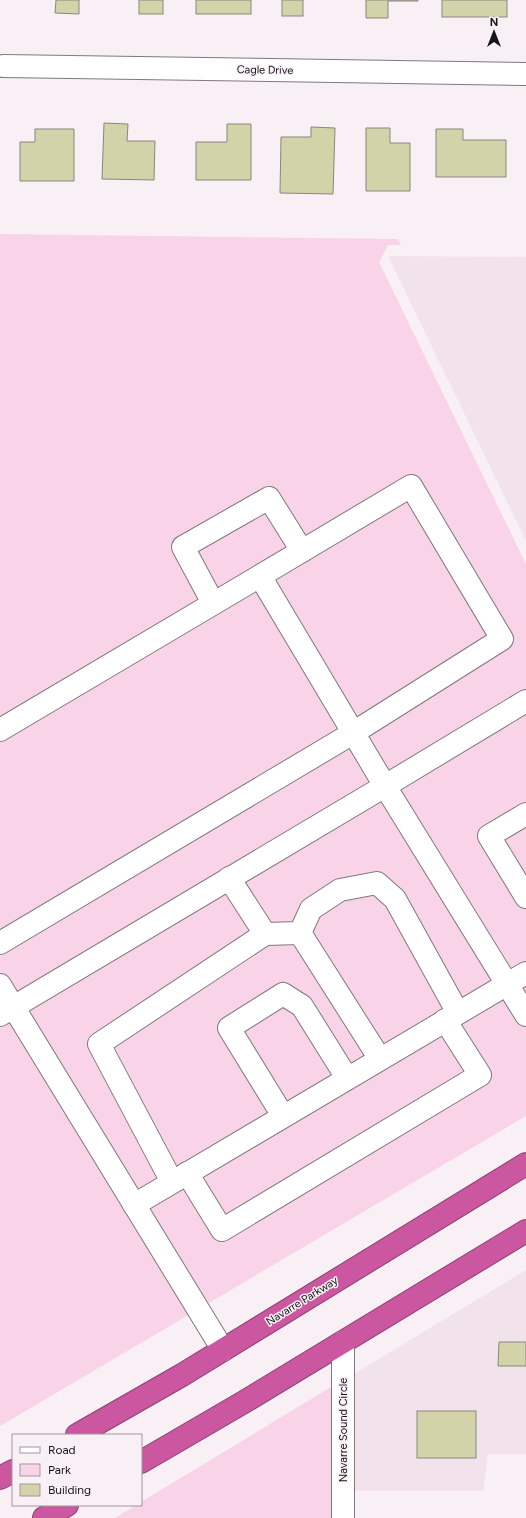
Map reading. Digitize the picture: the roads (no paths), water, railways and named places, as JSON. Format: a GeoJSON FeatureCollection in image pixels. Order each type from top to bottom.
{"type":"FeatureCollection","features":[{"type":"Feature","properties":{"kind":"highway","name":"Navarre Parkway"},"geometry":{"type":"LineString","coordinates":[[79,1434],[182,1375],[526,1164]]}},
{"type":"Feature","properties":{"kind":"highway"},"geometry":{"type":"LineString","coordinates":[[142,1461],[244,1402],[526,1231]]}},
{"type":"Feature","properties":{"kind":"highway"},"geometry":{"type":"LineString","coordinates":[[0,1478],[12,1472]]}},
{"type":"Feature","properties":{"kind":"highway"},"geometry":{"type":"LineString","coordinates":[[44,1518],[64,1506]]}},
{"type":"Feature","properties":{"kind":"street","name":"Cagle Drive"},"geometry":{"type":"LineString","coordinates":[[3,66],[526,74]]}},
{"type":"Feature","properties":{"kind":"street"},"geometry":{"type":"LineString","coordinates":[[0,730],[411,486],[502,639],[353,733],[0,943]]}},
{"type":"Feature","properties":{"kind":"street"},"geometry":{"type":"LineString","coordinates":[[213,603],[183,547],[269,498],[302,551]]}},
{"type":"Feature","properties":{"kind":"street"},"geometry":{"type":"LineString","coordinates":[[260,576],[384,786],[526,1015]]}},
{"type":"Feature","properties":{"kind":"street"},"geometry":{"type":"LineString","coordinates":[[6,1011],[526,701]]}},
{"type":"Feature","properties":{"kind":"street"},"geometry":{"type":"LineString","coordinates":[[526,814],[489,836],[526,897]]}},
{"type":"Feature","properties":{"kind":"street"},"geometry":{"type":"LineString","coordinates":[[229,878],[265,934]]}},
{"type":"Feature","properties":{"kind":"street"},"geometry":{"type":"LineString","coordinates":[[377,883],[395,899],[480,1076],[222,1230],[180,1178],[98,1044],[265,934],[300,933],[312,909],[340,890],[377,883]]}},
{"type":"Feature","properties":{"kind":"street"},"geometry":{"type":"LineString","coordinates":[[300,933],[380,1059]]}},
{"type":"Feature","properties":{"kind":"street"},"geometry":{"type":"LineString","coordinates":[[134,1205],[526,973]]}},
{"type":"Feature","properties":{"kind":"street"},"geometry":{"type":"LineString","coordinates":[[0,985],[6,1011],[134,1205],[223,1350]]}},
{"type":"Feature","properties":{"kind":"street"},"geometry":{"type":"LineString","coordinates":[[283,1116],[229,1028],[283,994],[302,1006],[347,1078]]}},
{"type":"Feature","properties":{"kind":"street","name":"Navarre Sound Circle"},"geometry":{"type":"LineString","coordinates":[[343,1342],[343,1518]]}}]}
